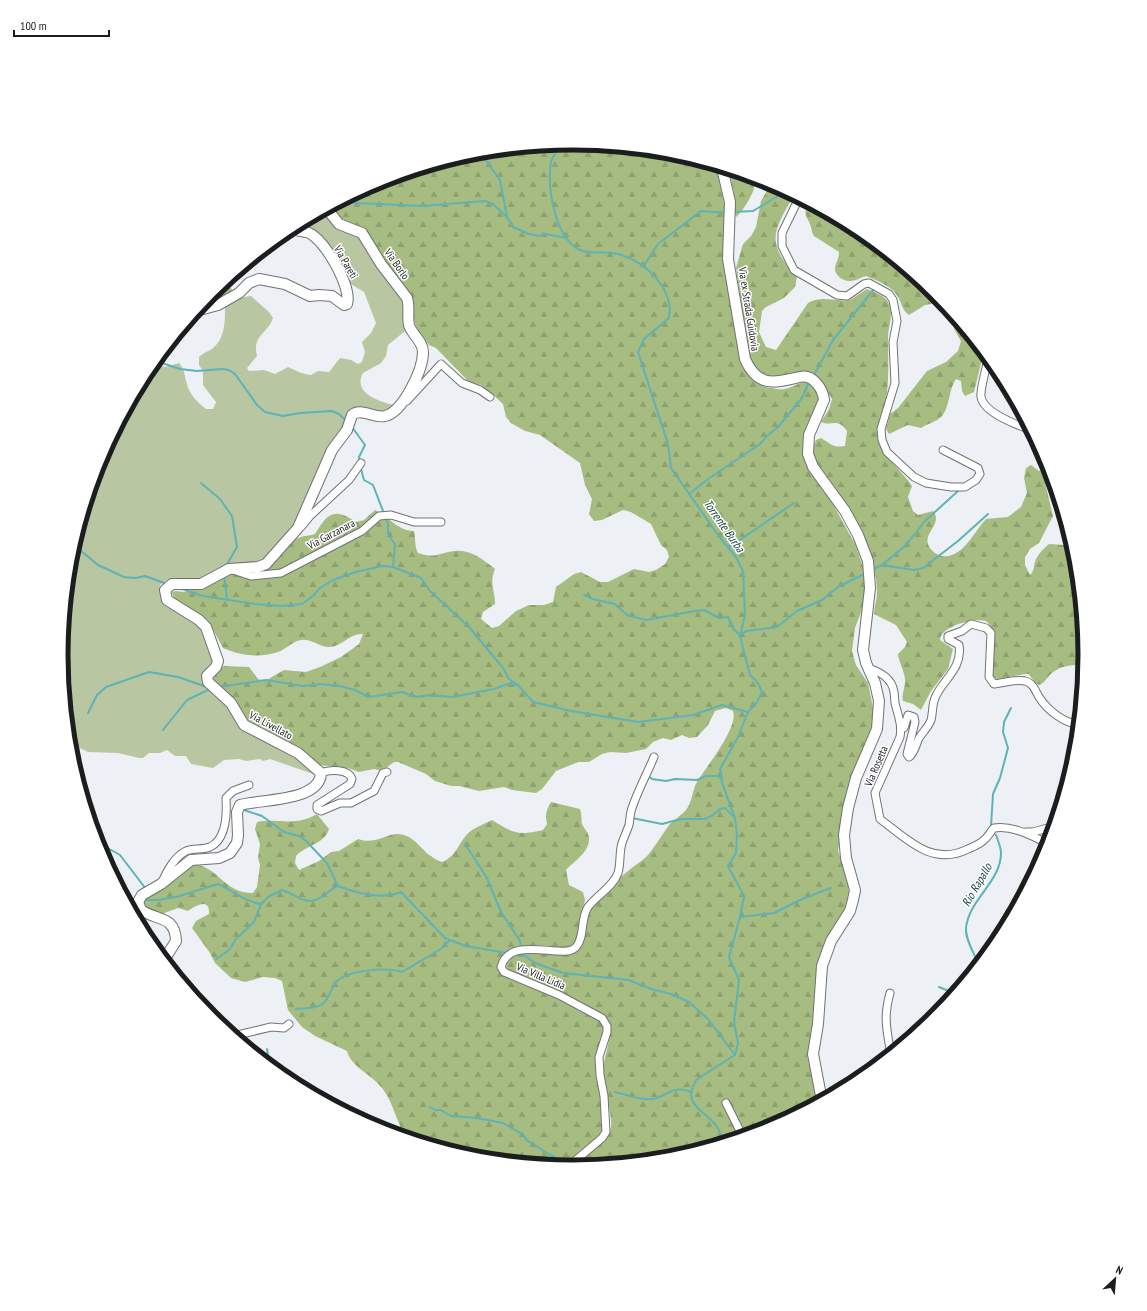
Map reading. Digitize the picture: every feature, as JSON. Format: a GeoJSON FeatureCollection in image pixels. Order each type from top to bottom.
{"type":"FeatureCollection","features":[{"type":"Feature","properties":{"kind":"street","name":"Via ex Strada Guidovia"},"geometry":{"type":"LineString","coordinates":[[723,173],[730,202],[728,259],[745,359],[752,372],[767,381],[785,382],[806,377],[821,388],[824,400],[809,435],[807,448],[809,460],[845,511],[858,535],[868,561],[870,588],[863,650],[868,668],[875,683],[878,701],[877,729],[856,778],[845,829],[844,849],[855,890],[853,900],[850,911],[831,940],[822,966],[818,1024],[813,1054],[821,1096]]}},
{"type":"Feature","properties":{"kind":"street"},"geometry":{"type":"LineString","coordinates":[[797,202],[782,233],[782,246],[794,270],[842,296],[847,296],[864,284],[869,283],[890,294],[893,300],[897,321],[893,342],[895,383],[881,429],[882,440],[887,452],[914,477],[926,483],[951,487],[965,487],[976,480],[980,474],[978,468],[943,450]]}},
{"type":"Feature","properties":{"kind":"street","name":"Via Borlo"},"geometry":{"type":"LineString","coordinates":[[330,213],[339,224],[362,233],[381,264],[406,298],[409,303],[409,326],[421,342],[423,351]]}},
{"type":"Feature","properties":{"kind":"street","name":"Via Pareti"},"geometry":{"type":"LineString","coordinates":[[206,308],[218,305],[239,293],[249,283],[259,279],[285,284],[310,296],[332,296],[344,305],[347,304],[347,287],[327,250],[310,233],[299,232]]}},
{"type":"Feature","properties":{"kind":"street","name":"Via Livellato"},"geometry":{"type":"LineString","coordinates":[[321,773],[298,753],[241,723],[231,703],[208,682],[207,676],[216,667],[218,661],[206,627],[199,620],[171,603],[165,597],[164,590],[168,585],[201,584],[229,569],[258,567],[266,564],[298,528],[332,450],[347,430],[352,415],[360,412],[382,417],[392,413],[414,382],[421,365],[423,351]]}},
{"type":"Feature","properties":{"kind":"street"},"geometry":{"type":"LineString","coordinates":[[398,406],[409,399],[441,364],[462,383],[480,390],[490,397]]}},
{"type":"Feature","properties":{"kind":"street"},"geometry":{"type":"LineString","coordinates":[[987,365],[981,395],[983,403],[991,412],[1024,427]]}},
{"type":"Feature","properties":{"kind":"street"},"geometry":{"type":"LineString","coordinates":[[298,528],[303,525],[310,516],[349,480],[361,463]]}},
{"type":"Feature","properties":{"kind":"street","name":"Via Garzanara"},"geometry":{"type":"LineString","coordinates":[[229,569],[251,576],[281,573],[362,531],[379,516],[391,515],[414,522],[441,522]]}},
{"type":"Feature","properties":{"kind":"street"},"geometry":{"type":"LineString","coordinates":[[901,729],[904,728],[908,715],[914,717],[915,722],[907,754],[909,757],[912,755],[920,737],[931,720],[935,698],[942,686],[952,676],[956,666],[960,650],[959,645],[948,639],[948,636],[962,631],[971,624],[986,628],[991,633],[989,677],[994,684],[1024,681],[1032,684],[1040,698],[1053,714],[1074,724]]}},
{"type":"Feature","properties":{"kind":"street"},"geometry":{"type":"LineString","coordinates":[[868,668],[879,672],[888,678],[893,685],[895,705],[901,729]]}},
{"type":"Feature","properties":{"kind":"street","name":"Via Rosetta"},"geometry":{"type":"LineString","coordinates":[[901,729],[900,737],[878,783],[875,793],[880,819],[915,846],[942,856],[954,855],[984,840],[994,828],[999,827],[1023,832],[1033,832],[1049,828]]}},
{"type":"Feature","properties":{"kind":"street","name":"Via Villa Lidia"},"geometry":{"type":"LineString","coordinates":[[576,1161],[602,1138],[606,1132],[604,1096],[600,1075],[599,1056],[608,1032],[607,1026],[602,1018],[559,995],[504,972],[501,967],[502,962],[508,955],[519,951],[533,948],[566,952],[577,947],[580,941],[588,907],[612,883],[618,873],[622,843],[629,825],[632,808],[654,757]]}},
{"type":"Feature","properties":{"kind":"street"},"geometry":{"type":"LineString","coordinates":[[167,956],[176,941],[174,928],[168,922],[141,910],[138,902],[142,895],[161,884],[191,860],[219,858],[230,853],[236,843],[238,835],[237,812],[240,805],[298,795],[314,787],[319,781],[321,773],[334,770],[351,775],[352,780],[350,784],[317,805],[317,809],[321,811],[340,803],[351,803],[374,791],[383,773],[387,772]]}},
{"type":"Feature","properties":{"kind":"street"},"geometry":{"type":"LineString","coordinates":[[161,884],[170,867],[185,852],[209,848],[220,841],[224,827],[226,798],[233,791],[249,785]]}},
{"type":"Feature","properties":{"kind":"street","name":"Via Rosetta"},"geometry":{"type":"LineString","coordinates":[[1023,832],[1044,842]]}},
{"type":"Feature","properties":{"kind":"street"},"geometry":{"type":"LineString","coordinates":[[890,993],[885,1010],[885,1024],[890,1050]]}},
{"type":"Feature","properties":{"kind":"street"},"geometry":{"type":"LineString","coordinates":[[239,1035],[271,1027],[284,1028],[290,1024]]}},
{"type":"Feature","properties":{"kind":"street"},"geometry":{"type":"LineString","coordinates":[[726,1103],[741,1132]]}},
{"type":"Feature","properties":{"kind":"green space"},"geometry":{"type":"Polygon","coordinates":[[[540,151],[607,151],[639,154],[672,160],[704,167],[717,171],[718,173],[726,213],[738,347],[742,362],[748,374],[758,384],[783,389],[801,383],[811,382],[821,398],[805,440],[828,495],[855,544],[863,567],[865,590],[863,607],[855,628],[852,651],[856,665],[868,683],[874,713],[875,731],[845,807],[838,850],[848,883],[849,895],[845,911],[836,928],[824,945],[820,958],[814,1025],[807,1055],[818,1098],[797,1109],[767,1123],[704,1144],[639,1157],[583,1161],[607,1137],[610,1132],[611,1119],[603,1074],[603,1067],[610,1036],[609,1023],[606,1017],[558,991],[516,976],[506,970],[509,960],[516,955],[527,952],[563,954],[572,953],[578,950],[583,940],[586,917],[591,907],[613,883],[646,857],[670,824],[688,807],[697,782],[727,737],[734,718],[733,711],[726,708],[715,711],[708,725],[697,737],[689,738],[682,735],[671,740],[663,738],[653,742],[646,749],[626,753],[610,752],[602,754],[589,762],[578,762],[556,771],[542,789],[536,793],[512,790],[504,787],[479,791],[459,786],[451,786],[435,781],[426,774],[398,762],[394,762],[382,771],[374,769],[359,772],[348,768],[319,765],[247,724],[213,680],[218,670],[224,666],[249,667],[258,679],[265,681],[284,670],[306,672],[341,657],[359,644],[363,634],[355,635],[331,647],[302,640],[295,642],[281,651],[271,654],[250,655],[237,653],[223,648],[208,620],[174,599],[172,592],[184,592],[198,588],[234,572],[262,574],[271,566],[289,544],[299,538],[315,534],[324,521],[332,514],[349,517],[356,522],[364,520],[375,510],[403,529],[414,531],[418,553],[433,556],[461,551],[471,553],[481,559],[495,569],[492,583],[495,604],[483,612],[481,619],[492,628],[499,626],[516,611],[529,605],[544,605],[553,602],[556,587],[574,574],[581,572],[600,582],[608,582],[634,569],[649,572],[656,570],[665,564],[669,557],[667,550],[661,545],[651,524],[631,512],[623,510],[602,520],[594,521],[589,514],[592,499],[585,485],[580,463],[540,435],[525,431],[511,423],[506,417],[503,404],[481,385],[469,382],[436,348],[429,345],[418,331],[414,320],[414,305],[386,266],[369,233],[344,223],[334,211],[380,188],[443,167],[508,154],[540,151]]]}},
{"type":"Feature","properties":{"kind":"green space"},"geometry":{"type":"Polygon","coordinates":[[[730,175],[753,183],[754,186],[752,194],[736,217],[734,212],[734,193],[730,175]]]}},
{"type":"Feature","properties":{"kind":"green space"},"geometry":{"type":"Polygon","coordinates":[[[768,189],[791,199],[777,228],[776,245],[780,255],[797,277],[795,287],[784,298],[766,307],[762,311],[759,332],[766,347],[776,350],[808,303],[818,299],[850,300],[867,289],[880,295],[888,301],[891,316],[888,333],[887,393],[879,422],[877,434],[878,440],[883,451],[912,486],[908,497],[913,511],[918,515],[933,511],[936,519],[927,540],[930,548],[935,553],[942,556],[949,556],[956,553],[968,543],[986,519],[1008,517],[1021,507],[1027,493],[1024,478],[1026,468],[1031,465],[1039,471],[1043,469],[1047,478],[1045,482],[1053,516],[1039,543],[1030,549],[1025,557],[1025,565],[1030,575],[1036,559],[1049,544],[1064,545],[1066,541],[1075,590],[1078,622],[1079,665],[1062,667],[1039,685],[1035,683],[1029,674],[999,679],[992,678],[991,661],[994,640],[993,630],[986,621],[981,620],[966,622],[952,627],[942,635],[940,640],[953,649],[948,669],[931,691],[921,710],[913,704],[903,701],[905,679],[898,654],[905,647],[907,642],[896,625],[874,614],[877,593],[875,572],[871,554],[864,537],[846,506],[824,476],[814,459],[814,445],[816,440],[821,438],[829,444],[838,447],[845,446],[847,431],[840,424],[828,424],[821,422],[829,409],[832,399],[817,377],[768,376],[755,369],[749,355],[736,268],[743,244],[751,236],[756,227],[761,201],[768,189]]]}},
{"type":"Feature","properties":{"kind":"green space"},"geometry":{"type":"Polygon","coordinates":[[[806,208],[854,235],[881,254],[907,275],[936,303],[925,305],[909,315],[904,311],[898,297],[893,291],[882,283],[866,276],[850,281],[840,278],[835,271],[839,252],[814,236],[806,216],[806,208]]]}},
{"type":"Feature","properties":{"kind":"green space"},"geometry":{"type":"Polygon","coordinates":[[[329,213],[359,236],[402,299],[405,308],[405,331],[388,345],[386,356],[381,363],[363,373],[361,380],[361,386],[369,395],[382,402],[395,405],[381,412],[360,408],[292,531],[266,561],[201,581],[167,580],[161,584],[159,588],[162,599],[201,625],[214,660],[203,680],[207,687],[228,707],[294,753],[316,775],[270,759],[263,761],[260,759],[246,761],[239,759],[224,760],[213,768],[191,764],[186,756],[175,756],[167,750],[160,753],[149,753],[143,758],[139,758],[118,753],[88,752],[77,746],[72,721],[68,656],[72,590],[85,525],[106,462],[120,432],[160,365],[165,367],[179,363],[192,395],[206,409],[213,409],[216,402],[203,385],[203,371],[199,365],[199,357],[212,349],[220,340],[224,324],[225,308],[236,298],[251,296],[269,312],[273,318],[258,339],[256,349],[257,356],[247,368],[249,371],[264,370],[275,374],[288,367],[311,375],[318,371],[329,372],[340,358],[351,360],[358,364],[362,362],[365,352],[362,342],[371,333],[376,323],[364,292],[349,283],[335,257],[301,230],[329,213]]]}},
{"type":"Feature","properties":{"kind":"green space"},"geometry":{"type":"Polygon","coordinates":[[[229,286],[233,291],[213,301],[229,286]]]}},
{"type":"Feature","properties":{"kind":"green space"},"geometry":{"type":"Polygon","coordinates":[[[954,322],[982,358],[974,392],[965,396],[962,391],[961,381],[956,379],[953,384],[946,409],[939,419],[921,428],[908,425],[889,434],[886,429],[890,414],[898,408],[927,371],[946,362],[958,351],[961,341],[954,329],[954,322]]]}},
{"type":"Feature","properties":{"kind":"green space"},"geometry":{"type":"Polygon","coordinates":[[[551,802],[580,809],[582,824],[589,836],[587,848],[566,870],[569,885],[583,892],[585,900],[577,936],[574,944],[568,948],[536,945],[520,947],[504,952],[498,966],[500,973],[561,998],[597,1019],[603,1025],[596,1059],[596,1071],[603,1103],[605,1118],[604,1125],[599,1135],[578,1152],[573,1161],[508,1157],[443,1144],[402,1131],[386,1094],[378,1083],[353,1062],[347,1051],[315,1036],[302,1027],[288,1010],[282,981],[275,978],[263,977],[245,982],[231,978],[215,963],[210,953],[192,928],[196,921],[209,914],[209,909],[205,904],[198,905],[188,911],[178,908],[159,915],[143,905],[143,901],[148,895],[191,864],[208,869],[234,889],[253,893],[257,887],[260,865],[258,858],[260,844],[255,829],[257,822],[294,821],[309,818],[317,814],[329,829],[324,838],[300,852],[296,856],[295,863],[299,870],[319,861],[331,852],[339,851],[358,839],[371,841],[393,834],[409,837],[430,856],[442,862],[452,856],[464,838],[472,830],[492,820],[505,828],[521,833],[543,830],[547,824],[546,813],[551,802]]]}},
{"type":"Feature","properties":{"kind":"waterway","name":"Torrente Burba"},"geometry":{"type":"LineString","coordinates":[[557,150],[551,162],[550,184],[554,209],[563,233],[570,242],[582,251],[613,253],[632,259],[648,270],[656,278],[666,294],[670,307],[669,318],[644,339],[638,352],[668,444],[671,468],[718,535],[736,557],[743,571],[745,615],[740,636],[750,675],[758,683],[762,692],[757,702],[748,712],[738,737],[720,769],[722,783],[735,818],[737,835],[736,853],[728,866],[744,896],[729,957],[739,980],[734,1022],[738,1043],[735,1055],[696,1080],[691,1095],[696,1107],[717,1126],[722,1138]]}},
{"type":"Feature","properties":{"kind":"waterway"},"geometry":{"type":"LineString","coordinates":[[484,158],[500,180],[507,217],[513,227],[529,234],[539,236],[546,234],[567,238]]}},
{"type":"Feature","properties":{"kind":"waterway"},"geometry":{"type":"LineString","coordinates":[[733,212],[753,211],[781,194]]}},
{"type":"Feature","properties":{"kind":"waterway"},"geometry":{"type":"LineString","coordinates":[[355,203],[422,206],[485,201],[493,204],[507,217]]}},
{"type":"Feature","properties":{"kind":"waterway"},"geometry":{"type":"LineString","coordinates":[[643,267],[658,244],[701,211],[727,213]]}},
{"type":"Feature","properties":{"kind":"waterway"},"geometry":{"type":"LineString","coordinates":[[813,377],[833,340],[874,289]]}},
{"type":"Feature","properties":{"kind":"waterway"},"geometry":{"type":"LineString","coordinates":[[162,363],[180,369],[197,371],[222,369],[229,370],[235,374],[257,405],[265,412],[283,416],[300,413],[332,411],[339,414],[346,421]]}},
{"type":"Feature","properties":{"kind":"waterway"},"geometry":{"type":"LineString","coordinates":[[689,494],[708,479],[760,444],[778,427],[802,398],[809,382]]}},
{"type":"Feature","properties":{"kind":"waterway"},"geometry":{"type":"LineString","coordinates":[[352,427],[365,445],[359,457],[360,462]]}},
{"type":"Feature","properties":{"kind":"waterway"},"geometry":{"type":"LineString","coordinates":[[361,469],[364,480],[373,485],[388,524],[388,535],[395,544],[393,567]]}},
{"type":"Feature","properties":{"kind":"waterway"},"geometry":{"type":"LineString","coordinates":[[201,483],[220,499],[232,516],[237,547],[226,566]]}},
{"type":"Feature","properties":{"kind":"waterway"},"geometry":{"type":"LineString","coordinates":[[882,565],[905,546],[925,521],[958,491]]}},
{"type":"Feature","properties":{"kind":"waterway"},"geometry":{"type":"LineString","coordinates":[[728,548],[794,503]]}},
{"type":"Feature","properties":{"kind":"waterway"},"geometry":{"type":"LineString","coordinates":[[871,570],[882,565],[914,570],[923,568],[958,541],[988,514]]}},
{"type":"Feature","properties":{"kind":"waterway"},"geometry":{"type":"LineString","coordinates":[[80,550],[98,565],[124,577],[136,578],[145,576],[167,584]]}},
{"type":"Feature","properties":{"kind":"waterway"},"geometry":{"type":"LineString","coordinates":[[179,588],[203,596],[255,604],[282,606],[302,604],[313,596],[320,588],[333,580],[356,572],[382,566],[393,567],[421,578],[430,591],[469,627],[503,668],[509,679],[518,685],[533,702],[571,711],[638,722],[693,715],[722,705],[748,712]]}},
{"type":"Feature","properties":{"kind":"waterway"},"geometry":{"type":"LineString","coordinates":[[584,595],[593,599],[615,604],[627,615],[646,620],[704,610],[719,618],[728,617],[733,629],[740,635],[746,631],[777,627],[797,611],[822,600],[838,587],[866,573]]}},
{"type":"Feature","properties":{"kind":"waterway"},"geometry":{"type":"LineString","coordinates":[[224,575],[227,600]]}},
{"type":"Feature","properties":{"kind":"waterway"},"geometry":{"type":"LineString","coordinates":[[88,713],[97,695],[106,687],[149,672],[178,677],[207,687]]}},
{"type":"Feature","properties":{"kind":"waterway"},"geometry":{"type":"LineString","coordinates":[[219,687],[266,680],[303,686],[320,684],[340,686],[355,690],[369,697],[402,692],[416,697],[430,695],[452,697],[494,689],[508,684],[516,685]]}},
{"type":"Feature","properties":{"kind":"waterway"},"geometry":{"type":"LineString","coordinates":[[163,730],[187,700],[210,689]]}},
{"type":"Feature","properties":{"kind":"waterway","name":"Rio Rapallo"},"geometry":{"type":"LineString","coordinates":[[991,826],[993,794],[1000,778],[1008,748],[1003,732],[1004,722],[1011,708]]}},
{"type":"Feature","properties":{"kind":"waterway"},"geometry":{"type":"LineString","coordinates":[[648,776],[652,779],[666,781],[675,779],[697,780],[706,776],[717,776],[722,779]]}},
{"type":"Feature","properties":{"kind":"waterway"},"geometry":{"type":"LineString","coordinates":[[632,818],[662,824],[681,819],[705,819],[720,809],[725,808],[734,817]]}},
{"type":"Feature","properties":{"kind":"waterway"},"geometry":{"type":"LineString","coordinates":[[241,809],[262,816],[284,832],[299,836],[305,840],[327,863],[338,886]]}},
{"type":"Feature","properties":{"kind":"waterway","name":"Rio Rapallo"},"geometry":{"type":"LineString","coordinates":[[977,961],[966,933],[966,928],[968,918],[973,908],[991,882],[1000,863],[1001,851],[996,835]]}},
{"type":"Feature","properties":{"kind":"waterway"},"geometry":{"type":"LineString","coordinates":[[465,844],[487,878],[501,912],[520,941],[521,948]]}},
{"type":"Feature","properties":{"kind":"waterway"},"geometry":{"type":"LineString","coordinates":[[105,847],[120,855],[146,889]]}},
{"type":"Feature","properties":{"kind":"waterway"},"geometry":{"type":"LineString","coordinates":[[143,900],[158,900],[176,897],[218,884],[244,898],[261,904],[268,897],[282,890],[307,901],[317,899],[338,886],[369,895],[386,895],[401,892],[445,938],[465,946],[508,953]]}},
{"type":"Feature","properties":{"kind":"waterway"},"geometry":{"type":"LineString","coordinates":[[740,917],[774,913],[802,899],[831,888]]}},
{"type":"Feature","properties":{"kind":"waterway"},"geometry":{"type":"LineString","coordinates":[[131,899],[136,899]]}},
{"type":"Feature","properties":{"kind":"waterway"},"geometry":{"type":"LineString","coordinates":[[216,959],[229,950],[236,939],[254,922],[261,904]]}},
{"type":"Feature","properties":{"kind":"waterway"},"geometry":{"type":"LineString","coordinates":[[296,1009],[312,1008],[324,1003],[336,982],[341,978],[358,972],[377,970],[402,972],[441,949],[450,940]]}},
{"type":"Feature","properties":{"kind":"waterway"},"geometry":{"type":"LineString","coordinates":[[516,955],[525,956],[535,963],[563,973],[629,980],[651,989],[671,994],[689,1002],[708,1019],[735,1055]]}},
{"type":"Feature","properties":{"kind":"waterway"},"geometry":{"type":"LineString","coordinates":[[939,987],[951,992]]}},
{"type":"Feature","properties":{"kind":"waterway"},"geometry":{"type":"LineString","coordinates":[[267,1049],[269,1059]]}},
{"type":"Feature","properties":{"kind":"waterway"},"geometry":{"type":"LineString","coordinates":[[615,1092],[645,1099],[657,1098],[677,1090],[691,1092]]}},
{"type":"Feature","properties":{"kind":"waterway"},"geometry":{"type":"LineString","coordinates":[[430,1107],[435,1110],[441,1110],[451,1116],[477,1118],[503,1123],[522,1134],[528,1141],[561,1161]]}}]}
